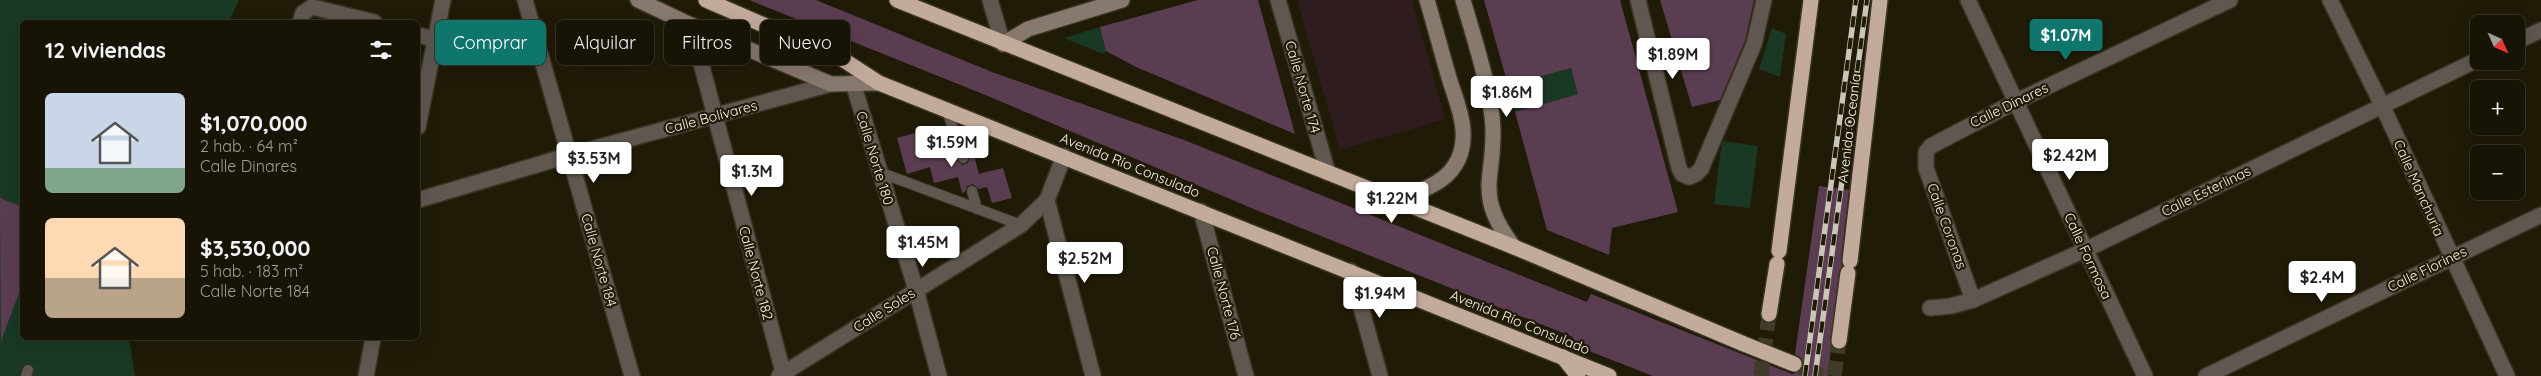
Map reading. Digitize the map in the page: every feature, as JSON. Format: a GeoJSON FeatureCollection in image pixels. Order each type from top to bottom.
{"type":"FeatureCollection","features":[{"type":"Feature","properties":{"kind":"highway"},"geometry":{"type":"LineString","coordinates":[[706,0],[842,59],[879,83]]}},
{"type":"Feature","properties":{"kind":"highway"},"geometry":{"type":"LineString","coordinates":[[897,0],[1514,247],[1794,364]]}},
{"type":"Feature","properties":{"kind":"highway"},"geometry":{"type":"LineString","coordinates":[[1770,314],[1811,0]]}},
{"type":"Feature","properties":{"kind":"highway","name":"Avenida Oceanía"},"geometry":{"type":"LineString","coordinates":[[1839,341],[1880,0]]}},
{"type":"Feature","properties":{"kind":"highway","name":"Avenida Río Consulado"},"geometry":{"type":"LineString","coordinates":[[879,83],[1609,376]]}},
{"type":"Feature","properties":{"kind":"highway"},"geometry":{"type":"LineString","coordinates":[[1562,356],[1578,376]]}},
{"type":"Feature","properties":{"kind":"street"},"geometry":{"type":"LineString","coordinates":[[420,115],[433,39],[443,0]]}},
{"type":"Feature","properties":{"kind":"street","name":"Calle Norte 184"},"geometry":{"type":"LineString","coordinates":[[525,0],[632,376]]}},
{"type":"Feature","properties":{"kind":"street","name":"Avenida Río Consulado"},"geometry":{"type":"LineString","coordinates":[[638,0],[679,20]]}},
{"type":"Feature","properties":{"kind":"street"},"geometry":{"type":"LineString","coordinates":[[990,0],[1003,44],[1028,28],[1122,0]]}},
{"type":"Feature","properties":{"kind":"street","name":"Calle Norte 174"},"geometry":{"type":"LineString","coordinates":[[1278,0],[1328,173]]}},
{"type":"Feature","properties":{"kind":"street"},"geometry":{"type":"LineString","coordinates":[[1391,199],[1415,194],[1437,184],[1452,169],[1461,150],[1463,133],[1461,117],[1427,0]]}},
{"type":"Feature","properties":{"kind":"street"},"geometry":{"type":"LineString","coordinates":[[1463,0],[1486,81],[1492,119],[1493,138],[1488,185],[1489,205],[1500,228],[1514,247]]}},
{"type":"Feature","properties":{"kind":"street"},"geometry":{"type":"LineString","coordinates":[[1638,0],[1679,168],[1682,174],[1689,177],[1696,174],[1705,160],[1754,44],[1764,0]]}},
{"type":"Feature","properties":{"kind":"street","name":"Calle Formosa"},"geometry":{"type":"LineString","coordinates":[[1968,0],[2017,100],[2145,376]]}},
{"type":"Feature","properties":{"kind":"street","name":"Calle Dinares"},"geometry":{"type":"LineString","coordinates":[[1926,152],[1937,141],[2017,100],[2230,0]]}},
{"type":"Feature","properties":{"kind":"street","name":"Calle Manchuria"},"geometry":{"type":"LineString","coordinates":[[2330,0],[2382,105],[2507,376]]}},
{"type":"Feature","properties":{"kind":"street"},"geometry":{"type":"LineString","coordinates":[[301,20],[307,9],[318,7],[367,20]]}},
{"type":"Feature","properties":{"kind":"street"},"geometry":{"type":"LineString","coordinates":[[2525,38],[2541,30]]}},
{"type":"Feature","properties":{"kind":"street"},"geometry":{"type":"LineString","coordinates":[[420,36],[433,39]]}},
{"type":"Feature","properties":{"kind":"street","name":"Avenida Río Consulado"},"geometry":{"type":"LineString","coordinates":[[750,50],[831,84],[879,83]]}},
{"type":"Feature","properties":{"kind":"street","name":"Calle Esterlinas"},"geometry":{"type":"LineString","coordinates":[[1930,308],[1951,306],[1973,300],[2085,250],[2470,63]]}},
{"type":"Feature","properties":{"kind":"street","name":"Calle Norte 182"},"geometry":{"type":"LineString","coordinates":[[701,65],[782,375]]}},
{"type":"Feature","properties":{"kind":"street","name":"Calle Norte 180"},"geometry":{"type":"LineString","coordinates":[[853,83],[916,290],[939,376]]}},
{"type":"Feature","properties":{"kind":"street","name":"Calle Bolívares"},"geometry":{"type":"LineString","coordinates":[[420,199],[570,154],[831,84]]}},
{"type":"Feature","properties":{"kind":"street","name":"Calle Coronas"},"geometry":{"type":"LineString","coordinates":[[1926,152],[1926,168],[1973,300]]}},
{"type":"Feature","properties":{"kind":"street","name":"Calle Soles"},"geometry":{"type":"LineString","coordinates":[[782,375],[1022,225],[1047,200],[1064,156]]}},
{"type":"Feature","properties":{"kind":"street"},"geometry":{"type":"LineString","coordinates":[[1047,200],[1093,376]]}},
{"type":"Feature","properties":{"kind":"street","name":"Calle Norte 176"},"geometry":{"type":"LineString","coordinates":[[1201,211],[1246,376]]}},
{"type":"Feature","properties":{"kind":"street","name":"Calle Florines"},"geometry":{"type":"LineString","coordinates":[[2206,376],[2541,214]]}},
{"type":"Feature","properties":{"kind":"street"},"geometry":{"type":"LineString","coordinates":[[1351,271],[1380,376]]}},
{"type":"Feature","properties":{"kind":"street"},"geometry":{"type":"LineString","coordinates":[[366,376],[373,340]]}},
{"type":"Feature","properties":{"kind":"lane"},"geometry":{"type":"LineString","coordinates":[[947,110],[963,158]]}},
{"type":"Feature","properties":{"kind":"lane"},"geometry":{"type":"LineString","coordinates":[[879,172],[1022,225]]}},
{"type":"Feature","properties":{"kind":"lane"},"geometry":{"type":"LineString","coordinates":[[972,191],[977,209]]}},
{"type":"Feature","properties":{"kind":"shaded area"},"geometry":{"type":"Polygon","coordinates":[[[1297,0],[1412,0],[1445,119],[1340,150],[1297,0]]]}},
{"type":"Feature","properties":{"kind":"green space"},"geometry":{"type":"Polygon","coordinates":[[[0,0],[239,0],[230,20],[20,20],[20,340],[129,340],[135,376],[0,376],[0,0]]]}},
{"type":"Feature","properties":{"kind":"green space"},"geometry":{"type":"Polygon","coordinates":[[[1100,27],[1106,51],[1103,54],[1064,38],[1100,27]]]}},
{"type":"Feature","properties":{"kind":"green space"},"geometry":{"type":"Polygon","coordinates":[[[1772,28],[1786,34],[1780,77],[1759,69],[1772,28]]]}},
{"type":"Feature","properties":{"kind":"green space"},"geometry":{"type":"Polygon","coordinates":[[[1571,68],[1578,94],[1515,112],[1508,85],[1571,68]]]}},
{"type":"Feature","properties":{"kind":"green space"},"geometry":{"type":"Polygon","coordinates":[[[1722,141],[1758,146],[1750,208],[1714,204],[1722,141]]]}},
{"type":"Feature","properties":{"kind":"building"},"geometry":{"type":"Polygon","coordinates":[[[749,0],[816,0],[992,72],[1184,140],[1587,302],[1591,294],[1792,374],[1799,372],[1803,367],[1802,359],[1795,354],[1819,186],[1849,190],[1841,260],[1842,266],[1839,272],[1828,376],[1653,376],[1571,344],[1573,337],[1256,210],[983,94],[850,41],[850,20],[799,20],[749,0]]]}},
{"type":"Feature","properties":{"kind":"building"},"geometry":{"type":"Polygon","coordinates":[[[1198,0],[1258,0],[1295,134],[1136,67],[1106,51],[1100,27],[1198,0]]]}},
{"type":"Feature","properties":{"kind":"building"},"geometry":{"type":"Polygon","coordinates":[[[1484,0],[1620,0],[1678,212],[1612,228],[1609,255],[1547,230],[1515,112],[1578,94],[1571,68],[1508,85],[1484,0]]]}},
{"type":"Feature","properties":{"kind":"building"},"geometry":{"type":"Polygon","coordinates":[[[1660,0],[1754,0],[1745,41],[1720,100],[1692,107],[1660,0]]]}},
{"type":"Feature","properties":{"kind":"building"},"geometry":{"type":"Polygon","coordinates":[[[915,133],[920,150],[945,144],[950,162],[956,160],[962,165],[968,163],[970,156],[974,155],[979,174],[1003,168],[1012,198],[992,203],[987,187],[979,189],[973,184],[967,186],[965,192],[962,193],[958,177],[934,183],[930,167],[907,174],[897,138],[915,133]]]}},
{"type":"Feature","properties":{"kind":"building"},"geometry":{"type":"Polygon","coordinates":[[[0,198],[20,206],[20,290],[1,341],[0,198]]]}},
{"type":"Feature","properties":{"kind":"tunnel"},"geometry":{"type":"LineString","coordinates":[[1761,376],[1769,314]]}},
{"type":"Feature","properties":{"kind":"tunnel"},"geometry":{"type":"LineString","coordinates":[[1834,376],[1839,341]]}},
{"type":"Feature","properties":{"kind":"tunnel"},"geometry":{"type":"LineString","coordinates":[[1794,364],[1822,376]]}},
{"type":"Feature","properties":{"kind":"railway"},"geometry":{"type":"LineString","coordinates":[[1805,376],[1856,0]]}},
{"type":"Feature","properties":{"kind":"railway"},"geometry":{"type":"LineString","coordinates":[[1815,376],[1867,0]]}}]}
